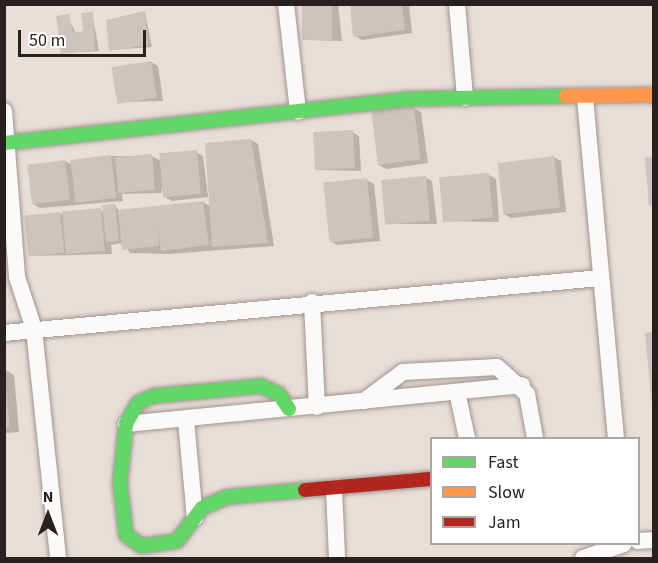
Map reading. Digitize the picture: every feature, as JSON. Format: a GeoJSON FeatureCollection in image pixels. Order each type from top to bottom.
{"type":"FeatureCollection","features":[{"type":"Feature","properties":{"kind":"street"},"geometry":{"type":"LineString","coordinates":[[286,4],[298,111]]}},
{"type":"Feature","properties":{"kind":"street"},"geometry":{"type":"LineString","coordinates":[[457,4],[465,98]]}},
{"type":"Feature","properties":{"kind":"street"},"geometry":{"type":"LineString","coordinates":[[7,142],[298,111],[465,98],[585,98],[654,95]]}},
{"type":"Feature","properties":{"kind":"street"},"geometry":{"type":"LineString","coordinates":[[585,98],[616,437]]}},
{"type":"Feature","properties":{"kind":"street"},"geometry":{"type":"LineString","coordinates":[[4,111],[18,277],[34,328],[58,558]]}},
{"type":"Feature","properties":{"kind":"street"},"geometry":{"type":"LineString","coordinates":[[4,333],[34,328],[312,302],[600,278]]}},
{"type":"Feature","properties":{"kind":"street"},"geometry":{"type":"LineString","coordinates":[[312,302],[317,407]]}},
{"type":"Feature","properties":{"kind":"street"},"geometry":{"type":"LineString","coordinates":[[364,401],[385,381],[412,370],[488,365],[506,370],[522,385],[533,411],[535,437]]}},
{"type":"Feature","properties":{"kind":"street"},"geometry":{"type":"LineString","coordinates":[[126,424],[186,420],[522,385]]}},
{"type":"Feature","properties":{"kind":"street"},"geometry":{"type":"LineString","coordinates":[[289,409],[271,388],[251,386],[153,396],[138,403],[126,424],[120,483],[126,535],[142,546],[163,545],[182,538],[195,518],[209,503],[227,497],[430,479]]}},
{"type":"Feature","properties":{"kind":"street"},"geometry":{"type":"LineString","coordinates":[[457,392],[467,437]]}},
{"type":"Feature","properties":{"kind":"street"},"geometry":{"type":"LineString","coordinates":[[186,420],[195,518]]}},
{"type":"Feature","properties":{"kind":"street"},"geometry":{"type":"LineString","coordinates":[[334,489],[337,558]]}},
{"type":"Feature","properties":{"kind":"street"},"geometry":{"type":"LineString","coordinates":[[584,558],[600,547]]}},
{"type":"Feature","properties":{"kind":"building"},"geometry":{"type":"Polygon","coordinates":[[[302,4],[332,4],[332,40],[302,40],[302,4]]]}},
{"type":"Feature","properties":{"kind":"building"},"geometry":{"type":"Polygon","coordinates":[[[350,4],[402,4],[405,30],[353,37],[350,4]]]}},
{"type":"Feature","properties":{"kind":"building"},"geometry":{"type":"Polygon","coordinates":[[[145,11],[148,45],[109,51],[106,20],[145,11]]]}},
{"type":"Feature","properties":{"kind":"building"},"geometry":{"type":"Polygon","coordinates":[[[93,12],[95,50],[61,54],[56,16],[69,14],[73,33],[83,31],[81,13],[93,12]]]}},
{"type":"Feature","properties":{"kind":"building"},"geometry":{"type":"Polygon","coordinates":[[[151,61],[157,98],[117,104],[111,67],[151,61]]]}},
{"type":"Feature","properties":{"kind":"building"},"geometry":{"type":"Polygon","coordinates":[[[414,106],[421,160],[378,165],[371,111],[414,106]]]}},
{"type":"Feature","properties":{"kind":"building"},"geometry":{"type":"Polygon","coordinates":[[[353,130],[355,168],[315,170],[313,132],[353,130]]]}},
{"type":"Feature","properties":{"kind":"building"},"geometry":{"type":"Polygon","coordinates":[[[251,139],[268,243],[212,247],[205,143],[251,139]]]}},
{"type":"Feature","properties":{"kind":"building"},"geometry":{"type":"Polygon","coordinates":[[[197,150],[201,194],[163,197],[159,153],[197,150]]]}},
{"type":"Feature","properties":{"kind":"building"},"geometry":{"type":"Polygon","coordinates":[[[152,154],[155,190],[118,193],[115,157],[152,154]]]}},
{"type":"Feature","properties":{"kind":"building"},"geometry":{"type":"Polygon","coordinates":[[[111,155],[116,198],[76,203],[70,160],[111,155]]]}},
{"type":"Feature","properties":{"kind":"building"},"geometry":{"type":"Polygon","coordinates":[[[554,156],[560,208],[504,215],[497,163],[554,156]]]}},
{"type":"Feature","properties":{"kind":"building"},"geometry":{"type":"Polygon","coordinates":[[[654,157],[654,205],[649,206],[645,158],[654,157]]]}},
{"type":"Feature","properties":{"kind":"building"},"geometry":{"type":"Polygon","coordinates":[[[65,160],[70,200],[32,204],[27,165],[65,160]]]}},
{"type":"Feature","properties":{"kind":"building"},"geometry":{"type":"Polygon","coordinates":[[[489,173],[493,218],[443,222],[439,177],[489,173]]]}},
{"type":"Feature","properties":{"kind":"building"},"geometry":{"type":"Polygon","coordinates":[[[426,176],[430,221],[385,225],[381,180],[426,176]]]}},
{"type":"Feature","properties":{"kind":"building"},"geometry":{"type":"Polygon","coordinates":[[[367,178],[373,238],[330,242],[323,183],[367,178]]]}},
{"type":"Feature","properties":{"kind":"building"},"geometry":{"type":"Polygon","coordinates":[[[203,201],[209,245],[161,251],[157,223],[159,246],[122,250],[118,210],[203,201]]]}},
{"type":"Feature","properties":{"kind":"building"},"geometry":{"type":"Polygon","coordinates":[[[115,204],[119,241],[106,242],[102,205],[115,204]]]}},
{"type":"Feature","properties":{"kind":"building"},"geometry":{"type":"Polygon","coordinates":[[[101,208],[105,251],[66,254],[62,211],[101,208]]]}},
{"type":"Feature","properties":{"kind":"building"},"geometry":{"type":"Polygon","coordinates":[[[60,212],[64,253],[28,257],[24,216],[60,212]]]}},
{"type":"Feature","properties":{"kind":"building"},"geometry":{"type":"Polygon","coordinates":[[[654,332],[654,405],[652,405],[645,333],[654,332]]]}},
{"type":"Feature","properties":{"kind":"building"},"geometry":{"type":"Polygon","coordinates":[[[5,381],[10,427],[5,428],[5,381]]]}},
{"type":"Feature","properties":{"kind":"traffic: fast"},"geometry":{"type":"LineString","coordinates":[[4,143],[407,99],[566,96]]}},
{"type":"Feature","properties":{"kind":"traffic: fast"},"geometry":{"type":"LineString","coordinates":[[289,409],[279,394],[261,386],[153,396],[138,403],[126,424],[120,483],[126,535],[142,546],[177,541],[202,508],[227,497],[305,490]]}},
{"type":"Feature","properties":{"kind":"traffic: slow"},"geometry":{"type":"LineString","coordinates":[[566,96],[654,95]]}},
{"type":"Feature","properties":{"kind":"traffic: jam"},"geometry":{"type":"LineString","coordinates":[[305,490],[430,479]]}}]}
